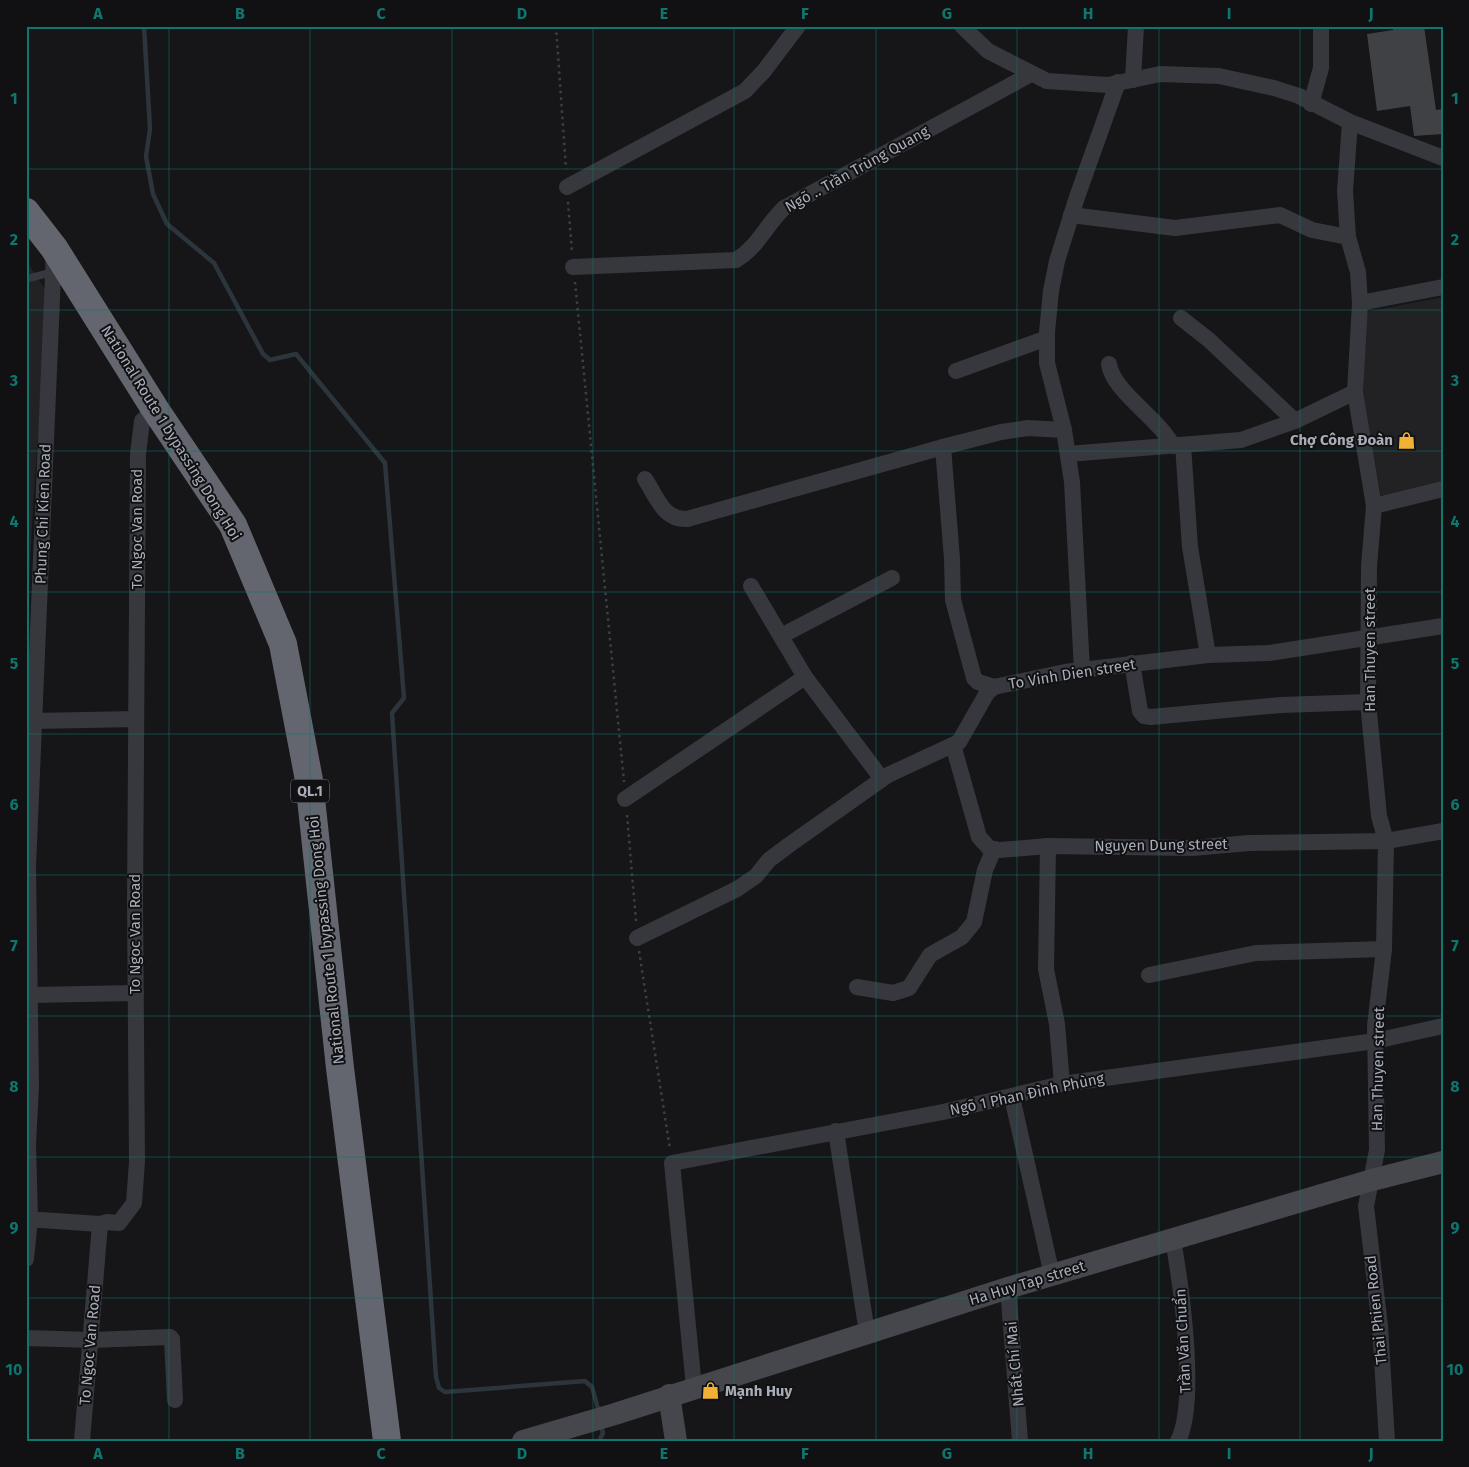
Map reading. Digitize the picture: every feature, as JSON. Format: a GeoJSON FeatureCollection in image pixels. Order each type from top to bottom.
{"type":"FeatureCollection","features":[{"type":"Feature","properties":{"kind":"highway","name":"National Route 1 bypassing Dong Hoi"},"geometry":{"type":"LineString","coordinates":[[26,212],[53,260],[233,525],[283,644],[309,780],[340,1068],[387,1441]]}},
{"type":"Feature","properties":{"kind":"main road","name":"Ha Huy Tap street"},"geometry":{"type":"LineString","coordinates":[[523,1441],[615,1414],[694,1387],[1008,1288],[1372,1180],[1443,1162]]}},
{"type":"Feature","properties":{"kind":"main road"},"geometry":{"type":"LineString","coordinates":[[670,1395],[676,1441]]}},
{"type":"Feature","properties":{"kind":"street"},"geometry":{"type":"LineString","coordinates":[[567,187],[745,91],[764,71],[798,26]]}},
{"type":"Feature","properties":{"kind":"street"},"geometry":{"type":"LineString","coordinates":[[962,26],[988,51],[1047,81],[1108,85],[1160,74],[1219,76],[1274,88],[1299,96],[1311,104],[1350,122],[1443,158]]}},
{"type":"Feature","properties":{"kind":"street"},"geometry":{"type":"LineString","coordinates":[[1082,670],[1073,498],[1064,430],[1047,363],[1047,338],[1051,291],[1057,261],[1071,215],[1126,81],[1136,26]]}},
{"type":"Feature","properties":{"kind":"street"},"geometry":{"type":"LineString","coordinates":[[1311,104],[1321,68],[1321,26]]}},
{"type":"Feature","properties":{"kind":"street","name":"Ngõ .. Trần Trùng Quang"},"geometry":{"type":"LineString","coordinates":[[573,267],[736,260],[748,254],[770,221],[784,208],[1031,74]]}},
{"type":"Feature","properties":{"kind":"street","name":"Han Thuyen street"},"geometry":{"type":"LineString","coordinates":[[1350,122],[1345,191],[1348,237],[1358,272],[1360,303],[1355,392],[1374,506],[1367,637],[1368,702],[1379,816],[1386,841],[1384,949],[1375,1041],[1377,1150],[1372,1180]]}},
{"type":"Feature","properties":{"kind":"street"},"geometry":{"type":"LineString","coordinates":[[1071,215],[1175,228],[1280,215],[1312,230],[1348,237]]}},
{"type":"Feature","properties":{"kind":"street","name":"Phung Chi Kien Road"},"geometry":{"type":"LineString","coordinates":[[26,1259],[28,1219],[27,1144],[31,1086],[28,867],[53,260]]}},
{"type":"Feature","properties":{"kind":"street"},"geometry":{"type":"LineString","coordinates":[[1360,303],[1443,287]]}},
{"type":"Feature","properties":{"kind":"street"},"geometry":{"type":"LineString","coordinates":[[1181,318],[1209,340],[1296,421]]}},
{"type":"Feature","properties":{"kind":"street"},"geometry":{"type":"LineString","coordinates":[[956,371],[1047,338]]}},
{"type":"Feature","properties":{"kind":"street"},"geometry":{"type":"LineString","coordinates":[[1109,364],[1114,380],[1178,446],[1190,547],[1208,655]]}},
{"type":"Feature","properties":{"kind":"street"},"geometry":{"type":"LineString","coordinates":[[1068,454],[1241,440],[1296,421],[1355,392]]}},
{"type":"Feature","properties":{"kind":"street","name":"To Ngoc Van Road"},"geometry":{"type":"LineString","coordinates":[[82,1441],[100,1224],[106,1222],[119,1223],[134,1202],[137,1162],[136,719],[138,454],[142,420],[154,409]]}},
{"type":"Feature","properties":{"kind":"street"},"geometry":{"type":"LineString","coordinates":[[645,479],[668,515],[675,520],[686,519],[943,447],[1028,428],[1064,430]]}},
{"type":"Feature","properties":{"kind":"street"},"geometry":{"type":"LineString","coordinates":[[943,447],[952,559],[953,600],[974,678],[978,682],[994,687]]}},
{"type":"Feature","properties":{"kind":"street"},"geometry":{"type":"LineString","coordinates":[[1374,506],[1443,489]]}},
{"type":"Feature","properties":{"kind":"street"},"geometry":{"type":"LineString","coordinates":[[781,636],[892,578]]}},
{"type":"Feature","properties":{"kind":"street"},"geometry":{"type":"LineString","coordinates":[[751,586],[805,677],[882,779]]}},
{"type":"Feature","properties":{"kind":"street","name":"To Vinh Dien street"},"geometry":{"type":"LineString","coordinates":[[637,938],[737,889],[756,876],[769,860],[882,779],[959,742],[987,693],[994,687],[1082,670],[1132,663],[1208,655],[1269,653],[1443,626]]}},
{"type":"Feature","properties":{"kind":"street"},"geometry":{"type":"LineString","coordinates":[[1132,663],[1140,711],[1144,716],[1151,718],[1281,704],[1368,702]]}},
{"type":"Feature","properties":{"kind":"street"},"geometry":{"type":"LineString","coordinates":[[625,799],[805,677]]}},
{"type":"Feature","properties":{"kind":"street"},"geometry":{"type":"LineString","coordinates":[[34,721],[136,719]]}},
{"type":"Feature","properties":{"kind":"street"},"geometry":{"type":"LineString","coordinates":[[857,987],[893,993],[909,988],[930,955],[968,932],[974,922],[985,870],[994,849],[989,848],[979,837],[953,745]]}},
{"type":"Feature","properties":{"kind":"street","name":"Nguyen Dung street"},"geometry":{"type":"LineString","coordinates":[[994,849],[1048,846],[1192,848],[1249,843],[1386,841],[1443,831]]}},
{"type":"Feature","properties":{"kind":"street"},"geometry":{"type":"LineString","coordinates":[[1048,846],[1046,969],[1057,1024],[1062,1084]]}},
{"type":"Feature","properties":{"kind":"street"},"geometry":{"type":"LineString","coordinates":[[1149,975],[1256,953],[1384,949]]}},
{"type":"Feature","properties":{"kind":"street"},"geometry":{"type":"LineString","coordinates":[[30,995],[136,994]]}},
{"type":"Feature","properties":{"kind":"street","name":"Ngõ 1 Phan Đình Phùng"},"geometry":{"type":"LineString","coordinates":[[672,1163],[1012,1097],[1062,1084],[1375,1041],[1443,1026]]}},
{"type":"Feature","properties":{"kind":"street"},"geometry":{"type":"LineString","coordinates":[[1012,1097],[1052,1275]]}},
{"type":"Feature","properties":{"kind":"street"},"geometry":{"type":"LineString","coordinates":[[836,1131],[867,1333]]}},
{"type":"Feature","properties":{"kind":"street"},"geometry":{"type":"LineString","coordinates":[[672,1163],[694,1387]]}},
{"type":"Feature","properties":{"kind":"street","name":"Thai Phien Road"},"geometry":{"type":"LineString","coordinates":[[1372,1180],[1366,1206],[1380,1326],[1387,1441]]}},
{"type":"Feature","properties":{"kind":"street"},"geometry":{"type":"LineString","coordinates":[[28,1219],[100,1224]]}},
{"type":"Feature","properties":{"kind":"street","name":"Trần Văn Chuẩn"},"geometry":{"type":"LineString","coordinates":[[1173,1240],[1182,1293],[1186,1377],[1184,1429],[1178,1441]]}},
{"type":"Feature","properties":{"kind":"street","name":"Nhất Chí Mai"},"geometry":{"type":"LineString","coordinates":[[1008,1288],[1020,1441]]}},
{"type":"Feature","properties":{"kind":"street"},"geometry":{"type":"LineString","coordinates":[[26,1338],[90,1340],[170,1337],[172,1339],[175,1400]]}},
{"type":"Feature","properties":{"kind":"lane"},"geometry":{"type":"LineString","coordinates":[[26,279],[53,260]]}},
{"type":"Feature","properties":{"kind":"path"},"geometry":{"type":"LineString","coordinates":[[556,26],[573,267],[637,938],[672,1163]]}},
{"type":"Feature","properties":{"kind":"shaded area"},"geometry":{"type":"Polygon","coordinates":[[[26,260],[49,295],[34,491],[26,639],[26,260]]]}},
{"type":"Feature","properties":{"kind":"shaded area","name":"Chợ Công Đoàn"},"geometry":{"type":"Polygon","coordinates":[[[1443,297],[1443,486],[1381,496],[1363,394],[1366,312],[1443,297]]]}},
{"type":"Feature","properties":{"kind":"building"},"geometry":{"type":"Polygon","coordinates":[[[1392,26],[1424,26],[1436,110],[1443,109],[1443,134],[1414,136],[1410,106],[1377,111],[1367,34],[1393,30],[1392,26]]]}},
{"type":"Feature","properties":{"kind":"waterway"},"geometry":{"type":"LineString","coordinates":[[144,26],[150,129],[146,156],[153,194],[167,224],[214,263],[263,354],[270,360],[296,354],[385,463],[404,698],[392,713],[436,1377],[439,1388],[445,1392],[585,1381],[592,1387],[599,1412]]}},
{"type":"Feature","properties":{"kind":"waterway"},"geometry":{"type":"LineString","coordinates":[[599,1441],[603,1433],[601,1425]]}},
{"type":"Feature","properties":{"kind":"place","name":"Chợ Công Đoàn"},"geometry":{"type":"Point","coordinates":[1407,440]}},
{"type":"Feature","properties":{"kind":"place","name":"Mạnh Huy"},"geometry":{"type":"Point","coordinates":[711,1391]}}]}
